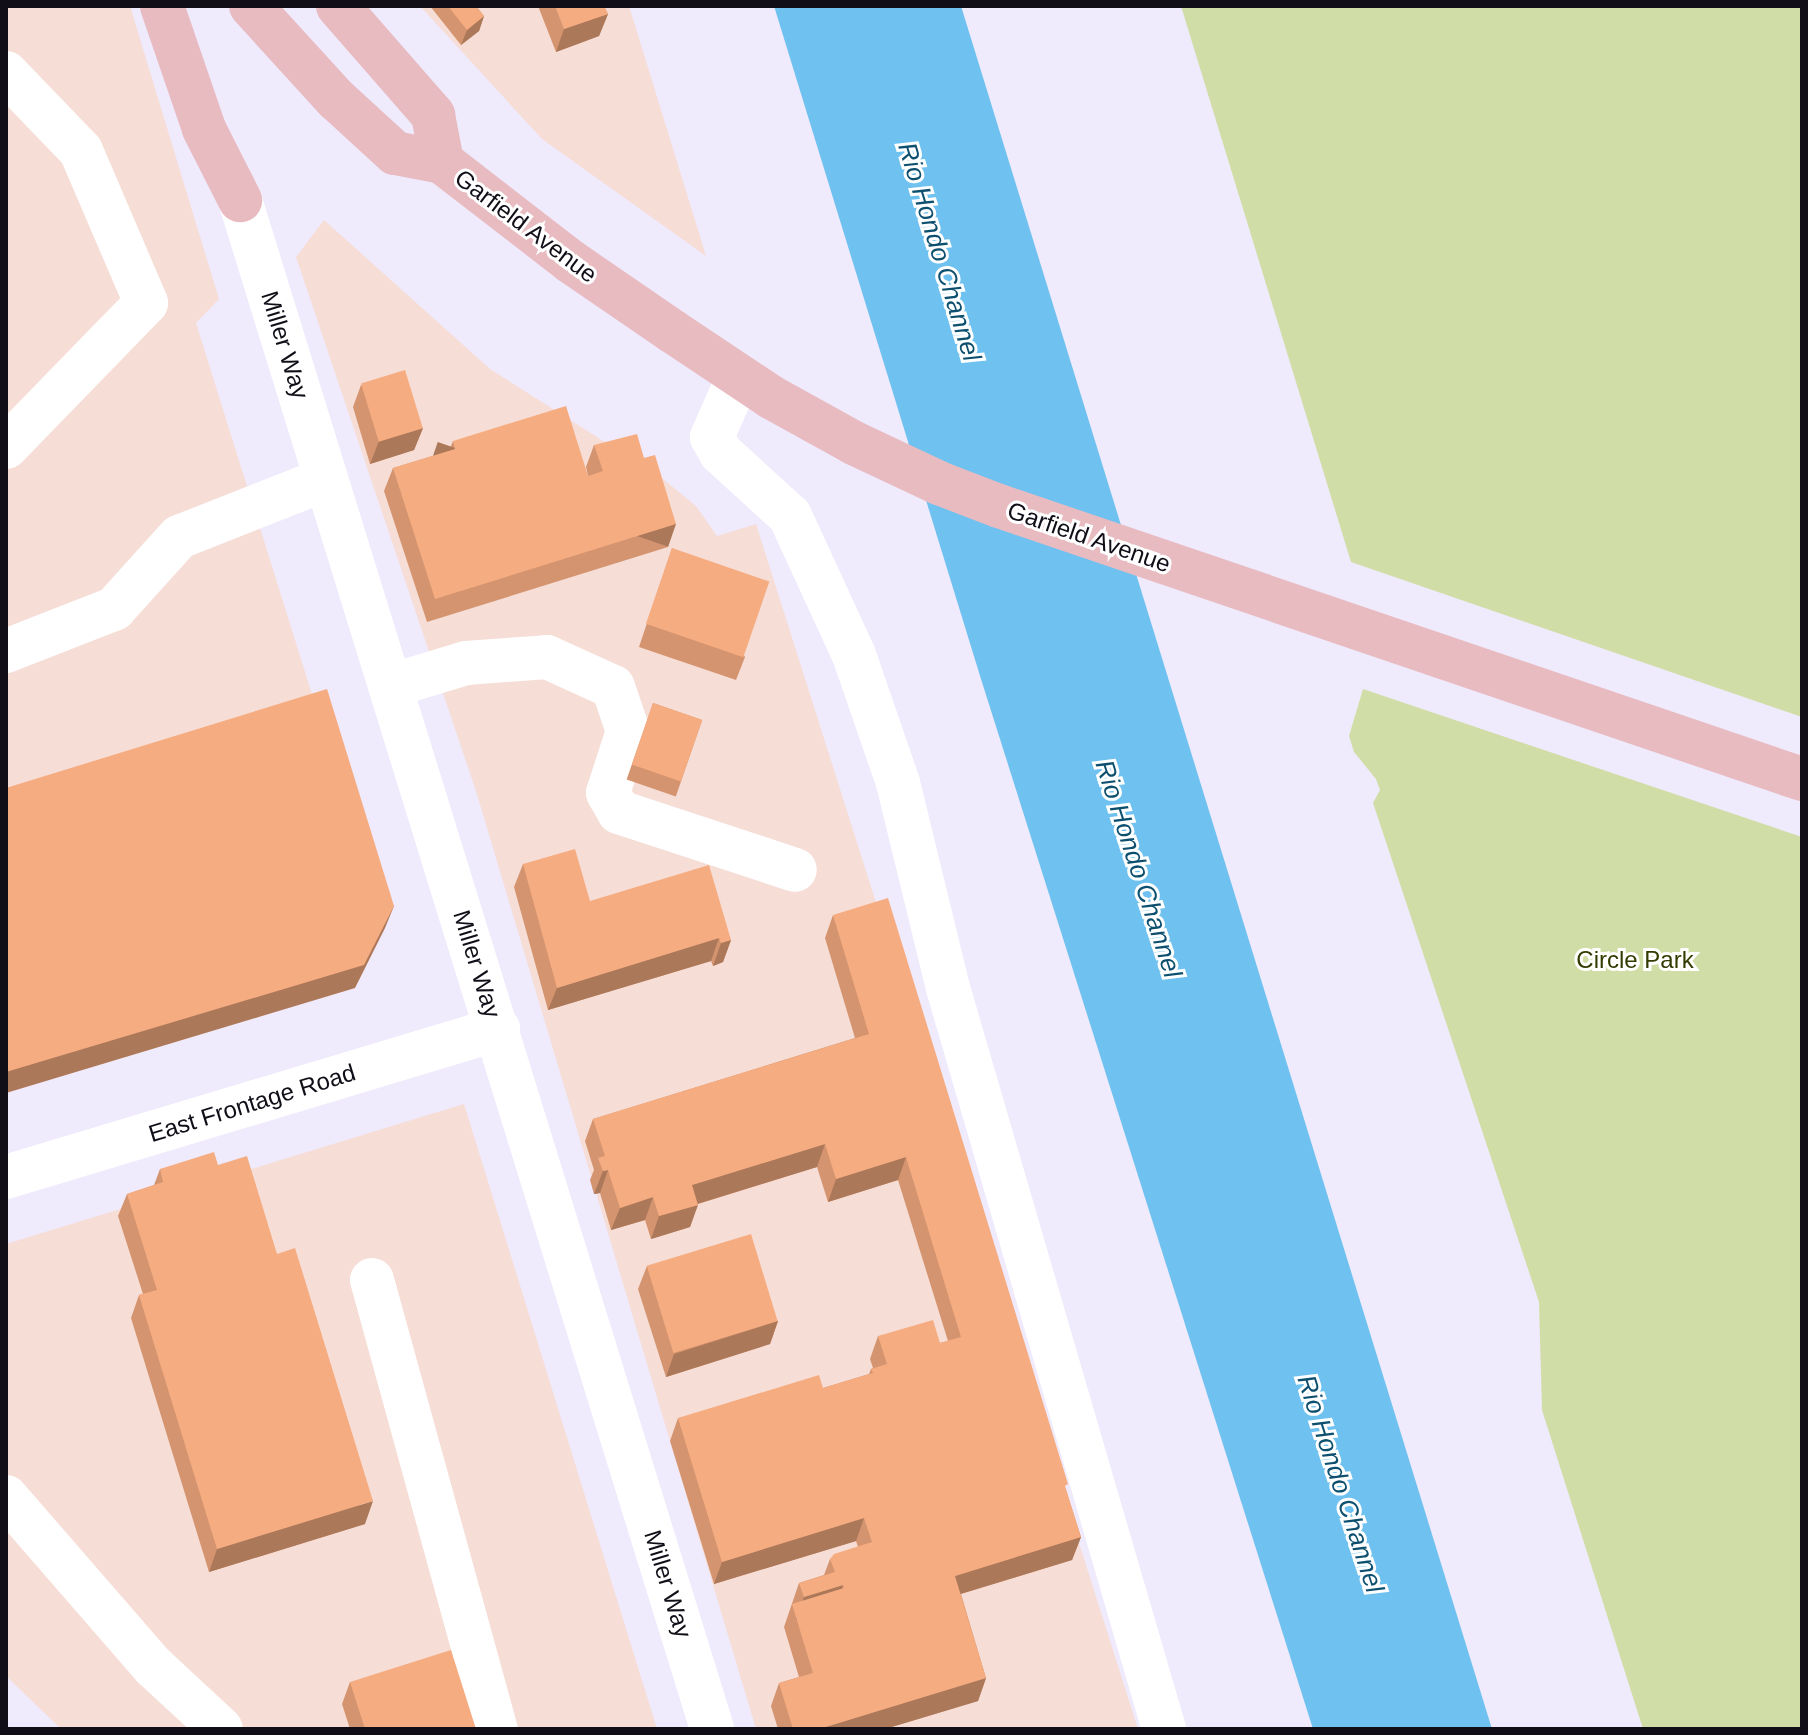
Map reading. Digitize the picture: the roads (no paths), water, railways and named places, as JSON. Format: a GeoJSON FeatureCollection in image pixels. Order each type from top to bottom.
{"type":"FeatureCollection","features":[{"type":"Feature","properties":{"kind":"main road"},"geometry":{"type":"LineString","coordinates":[[162,6],[204,129],[240,200]]}},
{"type":"Feature","properties":{"kind":"main road","name":"Garfield Avenue"},"geometry":{"type":"LineString","coordinates":[[251,6],[336,99],[395,153],[442,162],[570,261],[755,386],[844,438],[939,483],[1802,779]]}},
{"type":"Feature","properties":{"kind":"main road","name":"Garfield Avenue"},"geometry":{"type":"LineString","coordinates":[[338,6],[433,115],[442,162]]}},
{"type":"Feature","properties":{"kind":"street"},"geometry":{"type":"LineString","coordinates":[[6,73],[81,151],[146,303],[6,447]]}},
{"type":"Feature","properties":{"kind":"street","name":"Miller Way"},"geometry":{"type":"LineString","coordinates":[[240,200],[712,1729]]}},
{"type":"Feature","properties":{"kind":"street"},"geometry":{"type":"LineString","coordinates":[[755,386],[712,437],[721,453],[790,516],[854,655],[898,783],[952,1002],[1164,1729]]}},
{"type":"Feature","properties":{"kind":"street"},"geometry":{"type":"LineString","coordinates":[[6,651],[114,609],[179,537],[326,479]]}},
{"type":"Feature","properties":{"kind":"street"},"geometry":{"type":"LineString","coordinates":[[390,686],[466,663],[547,657],[613,687],[628,731],[608,793],[619,812],[795,870]]}},
{"type":"Feature","properties":{"kind":"street","name":"East Frontage Road"},"geometry":{"type":"LineString","coordinates":[[6,1177],[498,1029]]}},
{"type":"Feature","properties":{"kind":"street"},"geometry":{"type":"LineString","coordinates":[[372,1280],[496,1729]]}},
{"type":"Feature","properties":{"kind":"street"},"geometry":{"type":"LineString","coordinates":[[6,1497],[154,1667],[221,1729]]}},
{"type":"Feature","properties":{"kind":"water","name":"Rio Hondo Channel"},"geometry":{"type":"Polygon","coordinates":[[[774,6],[961,6],[1492,1729],[1313,1729],[981,679],[774,6]]]}},
{"type":"Feature","properties":{"kind":"park label","name":"Circle Park"},"geometry":{"type":"Point","coordinates":[1635,960]}}]}
